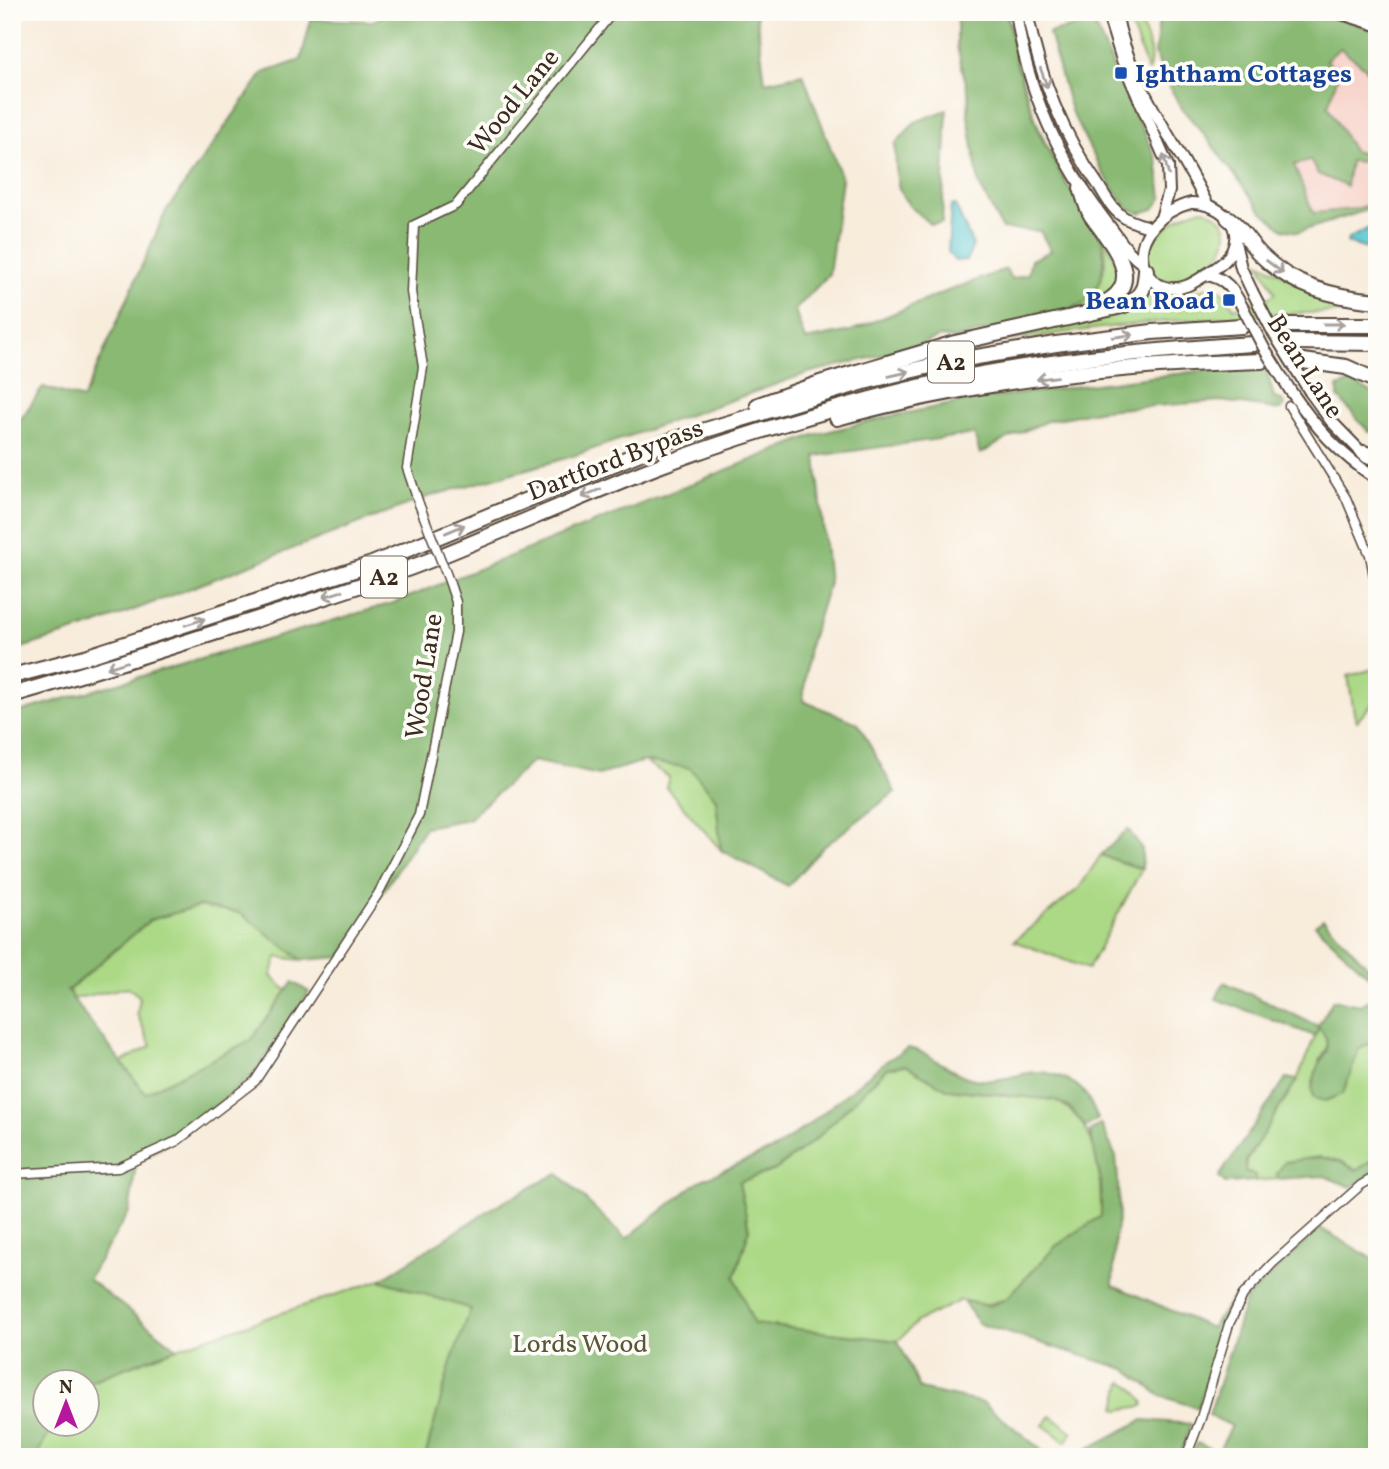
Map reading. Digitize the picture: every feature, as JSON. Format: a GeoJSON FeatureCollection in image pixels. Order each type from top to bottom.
{"type":"FeatureCollection","features":[{"type":"Feature","properties":{"kind":"highway"},"geometry":{"type":"LineString","coordinates":[[1081,188],[1088,211],[1117,251],[1124,272],[1123,282],[1116,295],[1088,312]]}},
{"type":"Feature","properties":{"kind":"highway"},"geometry":{"type":"LineString","coordinates":[[1228,218],[1238,225],[1261,256],[1299,283],[1335,296],[1377,301]]}},
{"type":"Feature","properties":{"kind":"highway"},"geometry":{"type":"LineString","coordinates":[[669,440],[820,383],[955,343],[1120,306],[1136,299],[1144,288],[1145,267]]}},
{"type":"Feature","properties":{"kind":"highway"},"geometry":{"type":"LineString","coordinates":[[1281,324],[1377,325]]}},
{"type":"Feature","properties":{"kind":"highway","name":"Dartford Bypass"},"geometry":{"type":"LineString","coordinates":[[12,676],[85,657],[372,564],[669,440],[864,382],[947,362],[1070,342],[1152,332],[1242,326]]}},
{"type":"Feature","properties":{"kind":"highway"},"geometry":{"type":"LineString","coordinates":[[1291,342],[1377,343]]}},
{"type":"Feature","properties":{"kind":"highway","name":"Dartford Bypass"},"geometry":{"type":"LineString","coordinates":[[12,695],[107,668],[380,578],[433,559],[659,466],[747,435],[870,399],[986,373],[1052,362],[1157,350],[1253,344]]}},
{"type":"Feature","properties":{"kind":"highway","name":"A2"},"geometry":{"type":"LineString","coordinates":[[747,435],[784,433],[867,410],[993,385],[1133,366],[1262,361]]}},
{"type":"Feature","properties":{"kind":"highway"},"geometry":{"type":"LineString","coordinates":[[1303,361],[1346,367],[1377,381]]}},
{"type":"Feature","properties":{"kind":"main road"},"geometry":{"type":"LineString","coordinates":[[1107,12],[1125,70],[1168,166],[1169,188],[1164,211],[1152,228],[1141,250],[1145,267],[1154,282],[1172,288],[1187,286],[1225,260],[1233,249],[1235,239],[1228,218],[1221,210],[1207,204],[1191,203],[1182,206],[1167,214],[1152,228]]}},
{"type":"Feature","properties":{"kind":"main road"},"geometry":{"type":"LineString","coordinates":[[1116,12],[1128,52],[1146,94],[1207,204]]}},
{"type":"Feature","properties":{"kind":"main road"},"geometry":{"type":"LineString","coordinates":[[1339,12],[1377,24]]}},
{"type":"Feature","properties":{"kind":"main road"},"geometry":{"type":"LineString","coordinates":[[1020,13],[1044,81],[1095,181],[1122,216],[1152,228]]}},
{"type":"Feature","properties":{"kind":"main road"},"geometry":{"type":"LineString","coordinates":[[1020,13],[1023,52],[1057,146],[1081,188],[1132,256],[1145,267]]}},
{"type":"Feature","properties":{"kind":"main road","name":"Bean Lane"},"geometry":{"type":"LineString","coordinates":[[1235,239],[1241,268],[1252,291],[1310,393],[1331,421],[1371,456]]}},
{"type":"Feature","properties":{"kind":"main road","name":"Bean Lane"},"geometry":{"type":"LineString","coordinates":[[1205,275],[1218,276],[1226,282],[1290,390],[1321,433],[1355,465],[1377,479]]}},
{"type":"Feature","properties":{"kind":"main road","name":"Bean Lane"},"geometry":{"type":"LineString","coordinates":[[1371,456],[1365,457],[1377,464]]}},
{"type":"Feature","properties":{"kind":"street","name":"Wood Lane"},"geometry":{"type":"LineString","coordinates":[[12,1174],[118,1168],[177,1141],[255,1081],[378,894],[419,815],[456,632],[456,601],[407,468],[423,367],[411,292],[414,225],[456,205],[613,12]]}},
{"type":"Feature","properties":{"kind":"street","name":"Bean Lane"},"geometry":{"type":"LineString","coordinates":[[1288,409],[1346,498],[1370,555],[1377,592]]}},
{"type":"Feature","properties":{"kind":"street"},"geometry":{"type":"LineString","coordinates":[[1346,498],[1356,493]]}},
{"type":"Feature","properties":{"kind":"street"},"geometry":{"type":"LineString","coordinates":[[1186,1457],[1201,1418],[1229,1324],[1243,1295],[1283,1254],[1361,1185],[1377,1177]]}},
{"type":"Feature","properties":{"kind":"shaded area"},"geometry":{"type":"Polygon","coordinates":[[[1337,46],[1365,67],[1377,80],[1377,203],[1313,216],[1294,166],[1330,157],[1328,106],[1339,72],[1326,60],[1337,46]]]}},
{"type":"Feature","properties":{"kind":"green space"},"geometry":{"type":"Polygon","coordinates":[[[391,12],[756,12],[765,82],[803,74],[842,179],[829,274],[795,310],[805,340],[851,331],[1006,269],[1011,279],[1028,274],[1031,260],[1051,251],[1040,231],[1002,229],[979,184],[968,116],[969,95],[957,47],[957,12],[1006,12],[1017,66],[1040,135],[1068,187],[1103,241],[1104,260],[1100,282],[1091,297],[1062,312],[953,339],[940,337],[907,349],[808,373],[570,457],[427,497],[95,625],[12,651],[12,432],[43,387],[83,399],[166,211],[263,73],[301,60],[311,19],[373,21],[391,12]]]}},
{"type":"Feature","properties":{"kind":"green space"},"geometry":{"type":"Polygon","coordinates":[[[1006,12],[1030,103],[1047,146],[1067,184],[1057,168],[1047,149],[1032,112],[1019,73],[1006,12]]]}},
{"type":"Feature","properties":{"kind":"green space"},"geometry":{"type":"Polygon","coordinates":[[[1126,12],[1136,12],[1145,33],[1150,49],[1148,71],[1126,12]]]}},
{"type":"Feature","properties":{"kind":"green space"},"geometry":{"type":"Polygon","coordinates":[[[1160,12],[1313,12],[1377,29],[1377,81],[1369,75],[1365,67],[1340,48],[1326,60],[1339,72],[1328,106],[1353,151],[1377,157],[1377,163],[1350,161],[1346,186],[1318,174],[1310,160],[1294,165],[1313,213],[1355,209],[1377,203],[1377,207],[1298,232],[1283,229],[1261,210],[1183,110],[1165,79],[1155,53],[1160,12]]]}},
{"type":"Feature","properties":{"kind":"green space"},"geometry":{"type":"Polygon","coordinates":[[[1093,22],[1157,160],[1162,198],[1154,209],[1141,213],[1127,208],[1101,170],[1071,111],[1049,33],[1093,22]]]}},
{"type":"Feature","properties":{"kind":"green space"},"geometry":{"type":"Polygon","coordinates":[[[947,110],[942,223],[930,224],[910,205],[900,190],[897,182],[895,144],[915,122],[947,110]]]}},
{"type":"Feature","properties":{"kind":"green space"},"geometry":{"type":"Polygon","coordinates":[[[1204,209],[1220,218],[1227,230],[1225,244],[1205,269],[1176,282],[1163,280],[1151,271],[1147,261],[1149,249],[1167,226],[1192,211],[1204,209]]]}},
{"type":"Feature","properties":{"kind":"green space"},"geometry":{"type":"Polygon","coordinates":[[[1088,215],[1109,248],[1114,259],[1118,272],[1113,290],[1104,298],[1090,304],[1034,320],[1072,308],[1092,295],[1103,272],[1104,245],[1088,215]]]}},
{"type":"Feature","properties":{"kind":"green space"},"geometry":{"type":"Polygon","coordinates":[[[1259,262],[1343,304],[1377,306],[1377,312],[1176,320],[977,346],[1150,289],[1159,298],[1169,299],[1213,287],[1226,296],[1234,308],[1267,299],[1275,293],[1259,262]]]}},
{"type":"Feature","properties":{"kind":"green space"},"geometry":{"type":"Polygon","coordinates":[[[1266,366],[1274,398],[1282,400],[1285,405],[1281,410],[1221,401],[1102,410],[1047,421],[980,454],[974,434],[816,456],[829,583],[809,646],[803,701],[858,723],[895,792],[822,848],[788,886],[721,850],[716,799],[690,768],[644,761],[599,775],[533,761],[468,819],[425,827],[341,957],[302,960],[240,913],[199,906],[150,920],[67,991],[145,1093],[251,1040],[293,982],[309,992],[255,1073],[188,1129],[136,1164],[129,1212],[88,1279],[177,1348],[102,1377],[102,1368],[32,1368],[32,1438],[47,1438],[35,1457],[12,1457],[12,714],[393,603],[814,435],[977,399],[1231,367],[1266,366]]]}},
{"type":"Feature","properties":{"kind":"green space"},"geometry":{"type":"Polygon","coordinates":[[[1352,382],[1377,396],[1377,429],[1369,432],[1338,397],[1338,387],[1352,382]]]}},
{"type":"Feature","properties":{"kind":"green space"},"geometry":{"type":"Polygon","coordinates":[[[1377,668],[1377,699],[1357,721],[1348,676],[1377,668]]]}},
{"type":"Feature","properties":{"kind":"green space"},"geometry":{"type":"Polygon","coordinates":[[[644,761],[690,767],[716,799],[721,850],[666,787],[669,777],[644,761]]]}},
{"type":"Feature","properties":{"kind":"green space"},"geometry":{"type":"Polygon","coordinates":[[[1128,829],[1142,849],[1142,869],[1101,855],[1128,829]]]}},
{"type":"Feature","properties":{"kind":"green space"},"geometry":{"type":"Polygon","coordinates":[[[1101,855],[1142,869],[1088,969],[1014,941],[1079,888],[1101,855]]]}},
{"type":"Feature","properties":{"kind":"green space"},"geometry":{"type":"Polygon","coordinates":[[[199,906],[240,912],[302,960],[277,957],[271,976],[287,991],[251,1040],[145,1094],[121,1062],[151,1046],[137,1014],[140,997],[128,987],[72,999],[69,990],[150,920],[199,906]]]}},
{"type":"Feature","properties":{"kind":"green space"},"geometry":{"type":"Polygon","coordinates":[[[1323,919],[1377,976],[1377,1040],[1359,1049],[1343,1094],[1325,1101],[1313,1098],[1312,1087],[1317,1068],[1327,1051],[1327,1040],[1319,1027],[1315,1036],[1216,999],[1224,982],[1318,1026],[1333,1000],[1361,1005],[1375,995],[1372,979],[1315,925],[1323,919]]]}},
{"type":"Feature","properties":{"kind":"green space"},"geometry":{"type":"Polygon","coordinates":[[[1319,1026],[1327,1048],[1316,1071],[1313,1097],[1324,1100],[1343,1093],[1359,1049],[1377,1040],[1377,1086],[1373,1092],[1377,1105],[1377,1157],[1357,1171],[1340,1161],[1277,1173],[1278,1179],[1255,1181],[1255,1175],[1244,1171],[1246,1161],[1297,1080],[1319,1026]]]}},
{"type":"Feature","properties":{"kind":"green space","name":"Lords Wood"},"geometry":{"type":"Polygon","coordinates":[[[908,1048],[925,1054],[962,1075],[978,1080],[1035,1072],[1060,1076],[1081,1089],[1098,1119],[1086,1127],[1070,1108],[1055,1100],[947,1089],[905,1065],[887,1068],[817,1138],[775,1170],[739,1182],[749,1230],[735,1277],[754,1324],[898,1341],[920,1389],[983,1403],[1050,1457],[425,1457],[451,1362],[471,1309],[380,1280],[494,1207],[558,1173],[626,1239],[699,1181],[776,1148],[885,1062],[908,1048]]]}},
{"type":"Feature","properties":{"kind":"green space"},"geometry":{"type":"Polygon","coordinates":[[[905,1065],[947,1089],[1055,1100],[1070,1110],[1089,1135],[1094,1150],[1100,1183],[1101,1216],[1056,1246],[1007,1299],[984,1305],[961,1300],[918,1321],[898,1341],[753,1324],[735,1277],[749,1230],[738,1182],[775,1170],[817,1138],[887,1068],[905,1065]]]}},
{"type":"Feature","properties":{"kind":"green space"},"geometry":{"type":"Polygon","coordinates":[[[1286,1078],[1297,1080],[1246,1161],[1245,1171],[1255,1175],[1255,1181],[1225,1183],[1219,1177],[1286,1078]]]}},
{"type":"Feature","properties":{"kind":"green space"},"geometry":{"type":"Polygon","coordinates":[[[1101,1124],[1116,1157],[1118,1180],[1119,1213],[1113,1285],[1211,1328],[1234,1296],[1198,1408],[1161,1396],[1125,1369],[979,1324],[963,1301],[990,1306],[1006,1299],[1056,1246],[1101,1216],[1101,1182],[1090,1131],[1101,1124]]]}},
{"type":"Feature","properties":{"kind":"green space"},"geometry":{"type":"Polygon","coordinates":[[[1319,1157],[1340,1161],[1357,1170],[1377,1157],[1377,1170],[1351,1187],[1324,1176],[1278,1179],[1277,1173],[1285,1162],[1319,1157]]]}},
{"type":"Feature","properties":{"kind":"green space"},"geometry":{"type":"Polygon","coordinates":[[[1320,1228],[1377,1261],[1377,1457],[1192,1457],[1197,1443],[1218,1452],[1232,1426],[1209,1415],[1246,1299],[1320,1228]]]}},
{"type":"Feature","properties":{"kind":"green space"},"geometry":{"type":"Polygon","coordinates":[[[380,1280],[471,1309],[451,1362],[425,1457],[35,1457],[47,1438],[102,1438],[102,1377],[177,1348],[380,1280]]]}},
{"type":"Feature","properties":{"kind":"green space"},"geometry":{"type":"Polygon","coordinates":[[[1122,1382],[1134,1390],[1144,1402],[1143,1406],[1118,1410],[1116,1408],[1122,1382]]]}},
{"type":"Feature","properties":{"kind":"green space"},"geometry":{"type":"Polygon","coordinates":[[[1051,1416],[1073,1432],[1066,1442],[1043,1425],[1051,1416]]]}},
{"type":"Feature","properties":{"kind":"green space"},"geometry":{"type":"Polygon","coordinates":[[[1143,1420],[1191,1424],[1179,1457],[1072,1457],[1143,1420]]]}},
{"type":"Feature","properties":{"kind":"water"},"geometry":{"type":"Polygon","coordinates":[[[955,205],[973,245],[967,260],[955,261],[948,252],[951,206],[955,205]]]}},
{"type":"Feature","properties":{"kind":"water"},"geometry":{"type":"Polygon","coordinates":[[[1377,224],[1377,252],[1347,243],[1348,239],[1377,224]]]}},
{"type":"Feature","properties":{"kind":"place","name":"Ightham Cottages"},"geometry":{"type":"Point","coordinates":[1121,73]}},
{"type":"Feature","properties":{"kind":"place","name":"Bean Road"},"geometry":{"type":"Point","coordinates":[1229,300]}}]}
